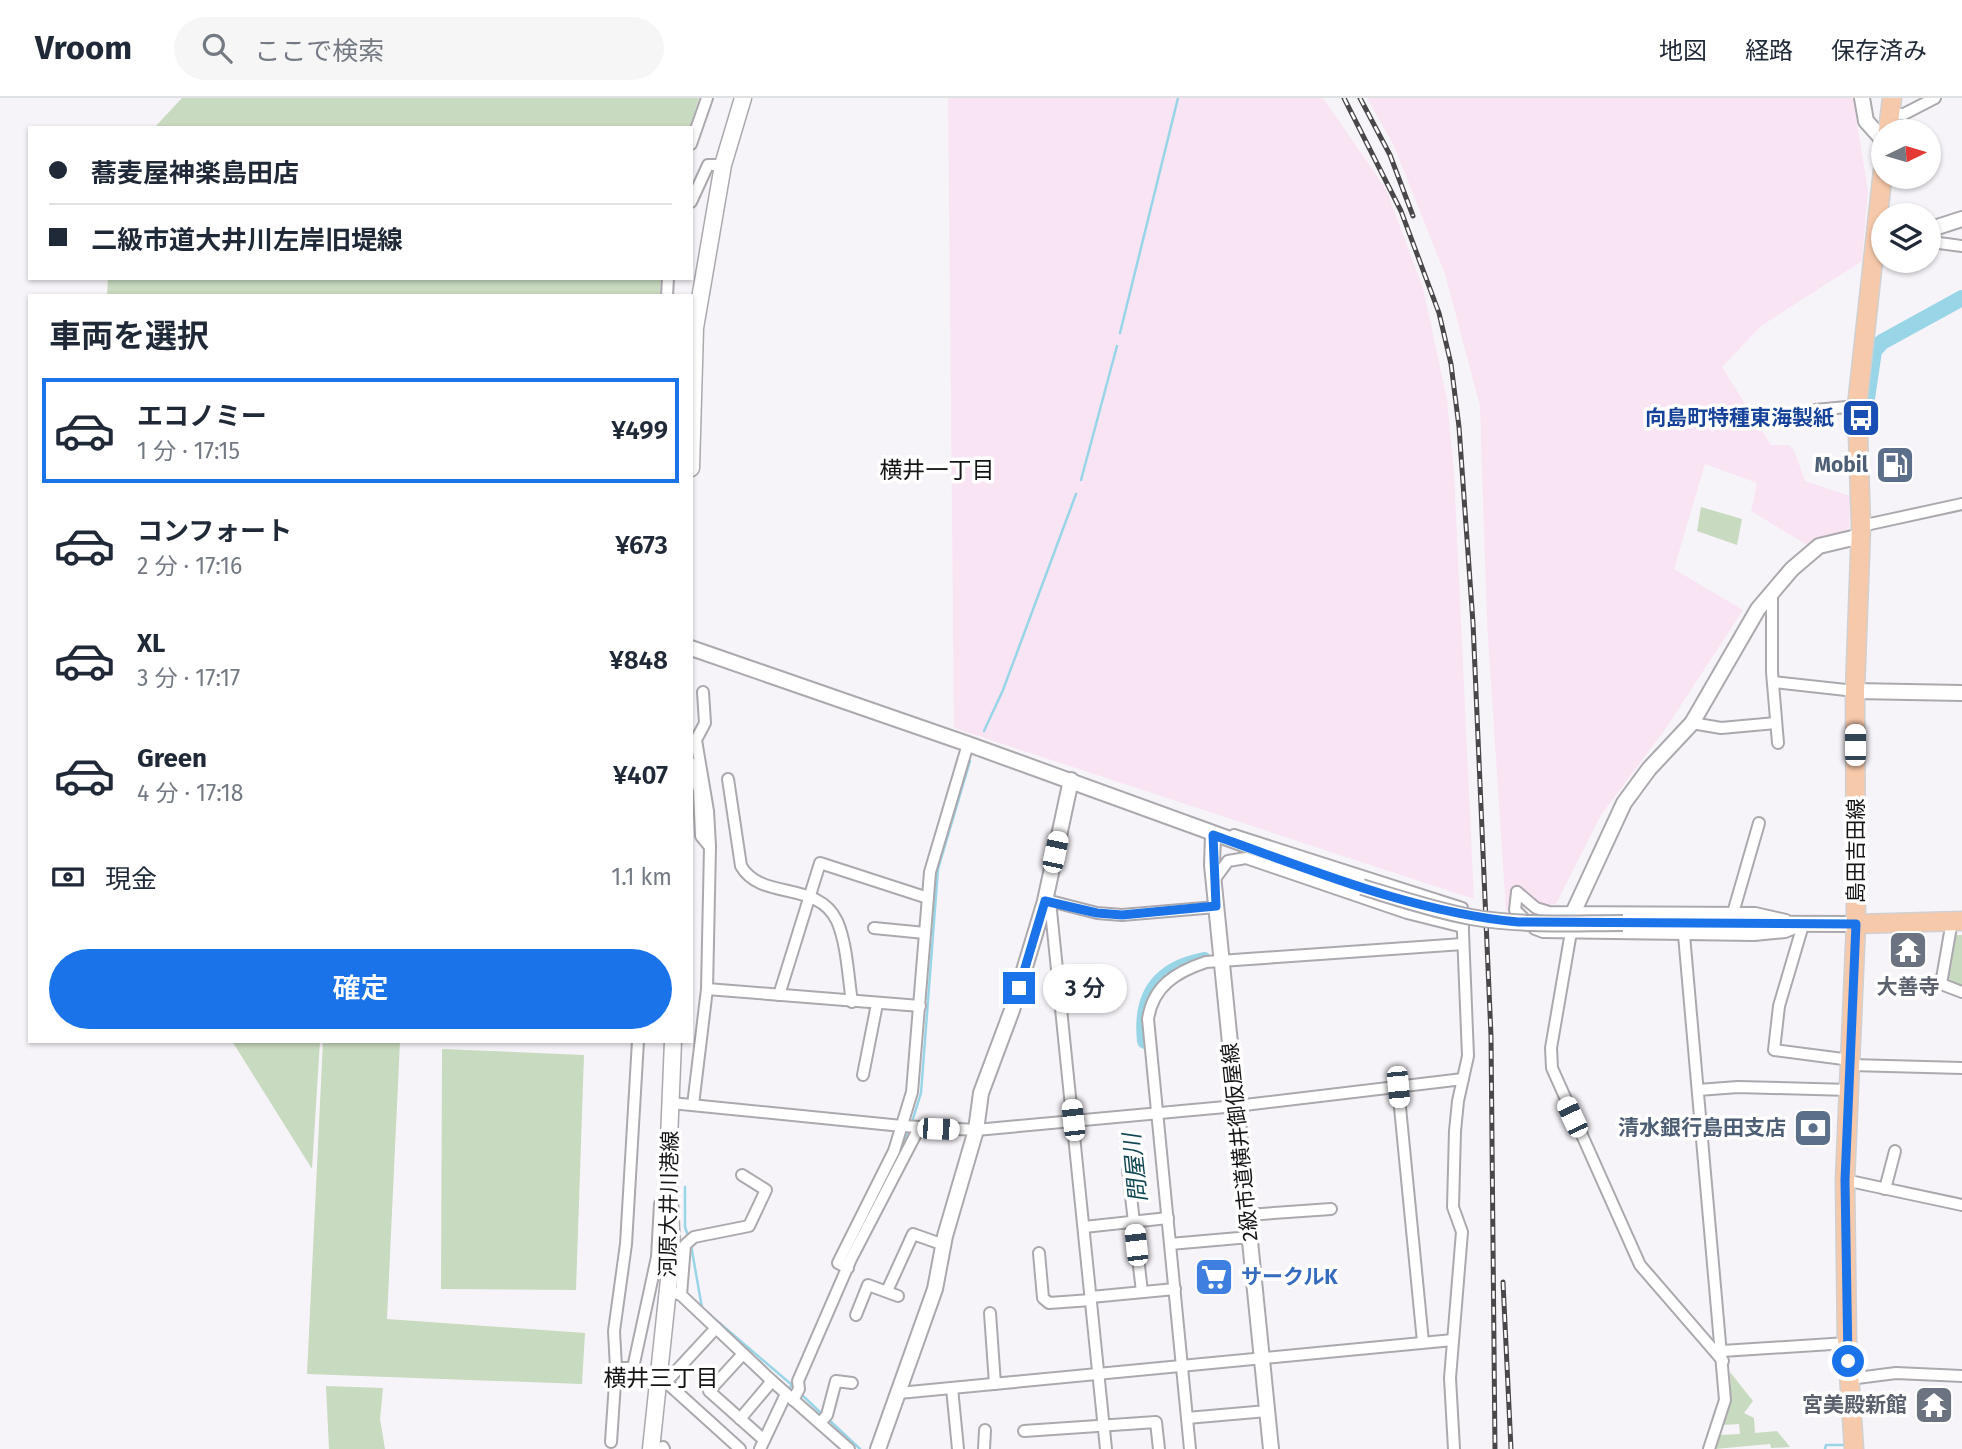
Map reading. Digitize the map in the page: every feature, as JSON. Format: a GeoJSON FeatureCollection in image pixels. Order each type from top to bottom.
{"type":"FeatureCollection","features":[{"type":"Feature","properties":{"kind":"main road"},"geometry":{"type":"LineString","coordinates":[[693,398],[695,328],[723,165],[743,98]]}},
{"type":"Feature","properties":{"kind":"main road","name":"島田吉田線"},"geometry":{"type":"LineString","coordinates":[[1854,1449],[1847,1343],[1845,1180],[1856,924],[1855,691],[1861,531],[1857,406],[1875,273]]}},
{"type":"Feature","properties":{"kind":"main road"},"geometry":{"type":"LineString","coordinates":[[1856,924],[1957,921]]}},
{"type":"Feature","properties":{"kind":"main road","name":"河原大井川港線"},"geometry":{"type":"LineString","coordinates":[[659,1448],[674,1293],[668,1196],[673,1043]]}},
{"type":"Feature","properties":{"kind":"street"},"geometry":{"type":"LineString","coordinates":[[693,138],[707,98]]}},
{"type":"Feature","properties":{"kind":"street"},"geometry":{"type":"LineString","coordinates":[[1862,98],[1866,121],[1871,127]]}},
{"type":"Feature","properties":{"kind":"street"},"geometry":{"type":"LineString","coordinates":[[1890,115],[1904,114],[1935,98]]}},
{"type":"Feature","properties":{"kind":"street"},"geometry":{"type":"LineString","coordinates":[[693,198],[708,165],[723,165]]}},
{"type":"Feature","properties":{"kind":"street"},"geometry":{"type":"LineString","coordinates":[[1941,227],[1962,219]]}},
{"type":"Feature","properties":{"kind":"street"},"geometry":{"type":"LineString","coordinates":[[1941,243],[1962,246]]}},
{"type":"Feature","properties":{"kind":"street"},"geometry":{"type":"LineString","coordinates":[[1815,410],[1857,406]]}},
{"type":"Feature","properties":{"kind":"street"},"geometry":{"type":"LineString","coordinates":[[1722,1356],[1640,1265],[1552,1068],[1551,1048],[1573,913],[1624,803],[1649,769],[1692,723],[1733,648],[1792,569],[1819,547],[1861,531],[1962,504]]}},
{"type":"Feature","properties":{"kind":"street"},"geometry":{"type":"LineString","coordinates":[[1772,593],[1773,682],[1778,743]]}},
{"type":"Feature","properties":{"kind":"street"},"geometry":{"type":"LineString","coordinates":[[693,649],[1071,780],[1213,835],[1430,908],[1473,917],[1518,922],[1856,924]]}},
{"type":"Feature","properties":{"kind":"street"},"geometry":{"type":"LineString","coordinates":[[1773,682],[1855,691],[1962,693]]}},
{"type":"Feature","properties":{"kind":"street"},"geometry":{"type":"LineString","coordinates":[[693,1105],[707,989],[710,847],[708,811],[696,740],[705,723],[702,692]]}},
{"type":"Feature","properties":{"kind":"street"},"geometry":{"type":"LineString","coordinates":[[1692,723],[1721,728],[1776,723]]}},
{"type":"Feature","properties":{"kind":"street"},"geometry":{"type":"LineString","coordinates":[[886,1182],[912,1092],[930,872],[968,744]]}},
{"type":"Feature","properties":{"kind":"street"},"geometry":{"type":"LineString","coordinates":[[693,770],[699,790],[701,836],[710,847]]}},
{"type":"Feature","properties":{"kind":"street"},"geometry":{"type":"LineString","coordinates":[[728,779],[741,866],[745,873],[762,883],[810,895],[831,910],[838,922],[852,1002]]}},
{"type":"Feature","properties":{"kind":"street"},"geometry":{"type":"LineString","coordinates":[[878,1449],[935,1289],[944,1245],[976,1130],[981,1093],[1013,1010],[1048,901],[1071,780]]}},
{"type":"Feature","properties":{"kind":"street"},"geometry":{"type":"LineString","coordinates":[[1733,913],[1759,823]]}},
{"type":"Feature","properties":{"kind":"street"},"geometry":{"type":"LineString","coordinates":[[1213,835],[1239,835],[1462,908],[1468,1056],[1455,1131],[1453,1207],[1462,1232],[1450,1378],[1454,1449]]}},
{"type":"Feature","properties":{"kind":"street","name":"2級市道横井御仮屋線"},"geometry":{"type":"LineString","coordinates":[[1213,835],[1216,906],[1271,1449]]}},
{"type":"Feature","properties":{"kind":"street"},"geometry":{"type":"LineString","coordinates":[[1214,881],[1228,861],[1246,858],[1407,912],[1463,927]]}},
{"type":"Feature","properties":{"kind":"street"},"geometry":{"type":"LineString","coordinates":[[779,995],[820,863],[928,898]]}},
{"type":"Feature","properties":{"kind":"street"},"geometry":{"type":"LineString","coordinates":[[1517,892],[1536,908],[1549,912],[1755,913],[1802,925],[1785,932],[1754,935],[1572,932],[1535,929],[1515,910],[1517,892]]}},
{"type":"Feature","properties":{"kind":"street"},"geometry":{"type":"LineString","coordinates":[[1048,901],[1097,913],[1122,915],[1216,906]]}},
{"type":"Feature","properties":{"kind":"street"},"geometry":{"type":"LineString","coordinates":[[1048,901],[1106,1449]]}},
{"type":"Feature","properties":{"kind":"street"},"geometry":{"type":"LineString","coordinates":[[1957,921],[1941,984],[1962,992]]}},
{"type":"Feature","properties":{"kind":"street"},"geometry":{"type":"LineString","coordinates":[[1802,925],[1779,1006],[1774,1050],[1851,1063],[1962,1069]]}},
{"type":"Feature","properties":{"kind":"street"},"geometry":{"type":"LineString","coordinates":[[874,928],[925,933]]}},
{"type":"Feature","properties":{"kind":"street"},"geometry":{"type":"LineString","coordinates":[[1684,934],[1725,1400],[1709,1449]]}},
{"type":"Feature","properties":{"kind":"street"},"geometry":{"type":"LineString","coordinates":[[1191,1449],[1149,1019],[1154,996],[1185,969],[1222,961],[1463,944]]}},
{"type":"Feature","properties":{"kind":"street"},"geometry":{"type":"LineString","coordinates":[[707,989],[920,1006]]}},
{"type":"Feature","properties":{"kind":"street"},"geometry":{"type":"LineString","coordinates":[[863,1074],[877,1004]]}},
{"type":"Feature","properties":{"kind":"street"},"geometry":{"type":"LineString","coordinates":[[611,1442],[616,1368],[614,1331],[626,1244],[638,1043]]}},
{"type":"Feature","properties":{"kind":"street"},"geometry":{"type":"LineString","coordinates":[[671,1103],[918,1128],[976,1130],[1236,1106],[1463,1079]]}},
{"type":"Feature","properties":{"kind":"street"},"geometry":{"type":"LineString","coordinates":[[1398,1087],[1423,1342]]}},
{"type":"Feature","properties":{"kind":"street"},"geometry":{"type":"LineString","coordinates":[[1698,1090],[1738,1087],[1850,1090]]}},
{"type":"Feature","properties":{"kind":"street"},"geometry":{"type":"LineString","coordinates":[[743,1354],[709,1391],[740,1419],[762,1445],[789,1397],[799,1389],[798,1381],[843,1266],[886,1182],[918,1128]]}},
{"type":"Feature","properties":{"kind":"street"},"geometry":{"type":"LineString","coordinates":[[1885,1189],[1895,1152]]}},
{"type":"Feature","properties":{"kind":"street"},"geometry":{"type":"LineString","coordinates":[[1128,1170],[1142,1292]]}},
{"type":"Feature","properties":{"kind":"street"},"geometry":{"type":"LineString","coordinates":[[742,1175],[766,1190],[749,1226],[694,1237],[685,1245],[674,1293],[849,1449]]}},
{"type":"Feature","properties":{"kind":"street"},"geometry":{"type":"LineString","coordinates":[[1845,1180],[1962,1205]]}},
{"type":"Feature","properties":{"kind":"street"},"geometry":{"type":"LineString","coordinates":[[616,1368],[633,1368],[657,1257],[660,1204],[668,1196]]}},
{"type":"Feature","properties":{"kind":"street"},"geometry":{"type":"LineString","coordinates":[[1248,1215],[1331,1209]]}},
{"type":"Feature","properties":{"kind":"street"},"geometry":{"type":"LineString","coordinates":[[1084,1227],[1168,1218]]}},
{"type":"Feature","properties":{"kind":"street"},"geometry":{"type":"LineString","coordinates":[[887,1291],[913,1234],[944,1245]]}},
{"type":"Feature","properties":{"kind":"street"},"geometry":{"type":"LineString","coordinates":[[1170,1244],[1250,1237]]}},
{"type":"Feature","properties":{"kind":"street"},"geometry":{"type":"LineString","coordinates":[[1038,1253],[1043,1298],[1049,1303],[1175,1289]]}},
{"type":"Feature","properties":{"kind":"street"},"geometry":{"type":"LineString","coordinates":[[856,1315],[868,1285],[898,1296]]}},
{"type":"Feature","properties":{"kind":"street"},"geometry":{"type":"LineString","coordinates":[[990,1313],[995,1384]]}},
{"type":"Feature","properties":{"kind":"street"},"geometry":{"type":"LineString","coordinates":[[716,1328],[666,1382],[740,1449]]}},
{"type":"Feature","properties":{"kind":"street"},"geometry":{"type":"LineString","coordinates":[[899,1393],[1453,1340]]}},
{"type":"Feature","properties":{"kind":"street"},"geometry":{"type":"LineString","coordinates":[[1722,1356],[1847,1343]]}},
{"type":"Feature","properties":{"kind":"street"},"geometry":{"type":"LineString","coordinates":[[1849,1378],[1896,1373],[1962,1376]]}},
{"type":"Feature","properties":{"kind":"street"},"geometry":{"type":"LineString","coordinates":[[740,1419],[772,1381]]}},
{"type":"Feature","properties":{"kind":"street"},"geometry":{"type":"LineString","coordinates":[[820,1423],[827,1415],[836,1381],[852,1383]]}},
{"type":"Feature","properties":{"kind":"street"},"geometry":{"type":"LineString","coordinates":[[952,1388],[958,1449]]}},
{"type":"Feature","properties":{"kind":"street"},"geometry":{"type":"LineString","coordinates":[[1187,1418],[1266,1410]]}},
{"type":"Feature","properties":{"kind":"street"},"geometry":{"type":"LineString","coordinates":[[1024,1431],[1156,1422],[1159,1449]]}},
{"type":"Feature","properties":{"kind":"street"},"geometry":{"type":"LineString","coordinates":[[984,1449],[985,1430]]}},
{"type":"Feature","properties":{"kind":"shaded area"},"geometry":{"type":"Polygon","coordinates":[[[948,98],[1323,98],[1386,189],[1423,288],[1447,399],[1454,472],[1474,899],[954,728],[948,98]]]}},
{"type":"Feature","properties":{"kind":"shaded area"},"geometry":{"type":"Polygon","coordinates":[[[1367,98],[1853,98],[1868,191],[1862,261],[1761,326],[1722,367],[1771,445],[1789,445],[1794,450],[1805,481],[1850,496],[1849,530],[1807,545],[1751,511],[1757,483],[1705,464],[1674,569],[1743,610],[1666,728],[1601,815],[1556,904],[1506,911],[1487,623],[1480,406],[1445,274],[1394,146],[1367,98]]]}},
{"type":"Feature","properties":{"kind":"green space"},"geometry":{"type":"Polygon","coordinates":[[[182,98],[699,98],[691,126],[156,126],[182,98]]]}},
{"type":"Feature","properties":{"kind":"green space"},"geometry":{"type":"Polygon","coordinates":[[[108,280],[661,280],[660,294],[107,294],[108,280]]]}},
{"type":"Feature","properties":{"kind":"green space"},"geometry":{"type":"Polygon","coordinates":[[[1701,507],[1742,519],[1737,545],[1697,531],[1701,507]]]}},
{"type":"Feature","properties":{"kind":"green space"},"geometry":{"type":"Polygon","coordinates":[[[1955,935],[1962,935],[1962,986],[1946,981],[1955,935]]]}},
{"type":"Feature","properties":{"kind":"green space"},"geometry":{"type":"Polygon","coordinates":[[[233,1043],[320,1043],[312,1169],[233,1043]]]}},
{"type":"Feature","properties":{"kind":"green space"},"geometry":{"type":"Polygon","coordinates":[[[323,1043],[400,1043],[387,1319],[585,1333],[582,1384],[307,1374],[323,1043]]]}},
{"type":"Feature","properties":{"kind":"green space"},"geometry":{"type":"Polygon","coordinates":[[[442,1049],[584,1055],[576,1290],[441,1289],[442,1049]]]}},
{"type":"Feature","properties":{"kind":"green space"},"geometry":{"type":"Polygon","coordinates":[[[1730,1372],[1753,1401],[1744,1413],[1754,1418],[1755,1433],[1777,1431],[1790,1447],[1771,1448],[1770,1444],[1715,1449],[1720,1435],[1740,1434],[1739,1424],[1723,1425],[1731,1398],[1730,1372]]]}},
{"type":"Feature","properties":{"kind":"green space"},"geometry":{"type":"Polygon","coordinates":[[[326,1386],[383,1388],[380,1419],[385,1449],[329,1449],[326,1386]]]}},
{"type":"Feature","properties":{"kind":"waterway"},"geometry":{"type":"LineString","coordinates":[[1120,333],[1178,98]]}},
{"type":"Feature","properties":{"kind":"waterway","name":"問屋川"},"geometry":{"type":"LineString","coordinates":[[1865,412],[1874,351],[1882,342],[1962,298]]}},
{"type":"Feature","properties":{"kind":"waterway"},"geometry":{"type":"LineString","coordinates":[[1081,480],[1117,346]]}},
{"type":"Feature","properties":{"kind":"waterway"},"geometry":{"type":"LineString","coordinates":[[984,731],[1003,690],[1076,494]]}},
{"type":"Feature","properties":{"kind":"waterway"},"geometry":{"type":"LineString","coordinates":[[912,1122],[921,1093],[938,869],[970,761]]}},
{"type":"Feature","properties":{"kind":"waterway","name":"問屋川"},"geometry":{"type":"LineString","coordinates":[[1145,1041],[1146,1010],[1155,987],[1175,970],[1204,960]]}},
{"type":"Feature","properties":{"kind":"waterway"},"geometry":{"type":"LineString","coordinates":[[899,1151],[908,1131]]}},
{"type":"Feature","properties":{"kind":"waterway"},"geometry":{"type":"LineString","coordinates":[[880,1192],[889,1173]]}},
{"type":"Feature","properties":{"kind":"waterway"},"geometry":{"type":"LineString","coordinates":[[685,1187],[685,1227],[689,1239]]}},
{"type":"Feature","properties":{"kind":"waterway"},"geometry":{"type":"LineString","coordinates":[[691,1245],[702,1308],[792,1385]]}},
{"type":"Feature","properties":{"kind":"waterway"},"geometry":{"type":"LineString","coordinates":[[804,1354],[817,1324]]}},
{"type":"Feature","properties":{"kind":"waterway"},"geometry":{"type":"LineString","coordinates":[[788,1392],[794,1379]]}},
{"type":"Feature","properties":{"kind":"waterway"},"geometry":{"type":"LineString","coordinates":[[802,1395],[822,1414]]}},
{"type":"Feature","properties":{"kind":"waterway"},"geometry":{"type":"LineString","coordinates":[[827,1418],[860,1449]]}},
{"type":"Feature","properties":{"kind":"waterway"},"geometry":{"type":"LineString","coordinates":[[1825,1449],[1826,1445],[1845,1445]]}},
{"type":"Feature","properties":{"kind":"railway"},"geometry":{"type":"LineString","coordinates":[[1344,98],[1401,211],[1439,313],[1451,364],[1459,427],[1473,623],[1491,1036],[1495,1449]]}},
{"type":"Feature","properties":{"kind":"railway"},"geometry":{"type":"LineString","coordinates":[[1360,98],[1390,155],[1413,216]]}},
{"type":"Feature","properties":{"kind":"railway"},"geometry":{"type":"LineString","coordinates":[[1503,1282],[1511,1449]]}},
{"type":"Feature","properties":{"kind":"place","name":"向島町特種東海製紙"},"geometry":{"type":"Point","coordinates":[1861,418]}},
{"type":"Feature","properties":{"kind":"place","name":"Mobil"},"geometry":{"type":"Point","coordinates":[1895,465]}},
{"type":"Feature","properties":{"kind":"place","name":"大善寺"},"geometry":{"type":"Point","coordinates":[1908,950]}},
{"type":"Feature","properties":{"kind":"place","name":"清水銀行島田支店"},"geometry":{"type":"Point","coordinates":[1813,1128]}},
{"type":"Feature","properties":{"kind":"place","name":"サークルK"},"geometry":{"type":"Point","coordinates":[1214,1277]}},
{"type":"Feature","properties":{"kind":"place","name":"宮美殿新館"},"geometry":{"type":"Point","coordinates":[1934,1405]}},
{"type":"Feature","properties":{"kind":"district","name":"横井一丁目"},"geometry":{"type":"Point","coordinates":[937,470]}},
{"type":"Feature","properties":{"kind":"district","name":"横井三丁目"},"geometry":{"type":"Point","coordinates":[661,1378]}},
{"type":"Feature","properties":{"kind":"route"},"geometry":{"type":"LineString","coordinates":[[1019,988],[1045,901],[1097,913],[1122,915],[1216,906],[1212,864],[1213,835],[1362,887],[1430,908],[1473,917],[1518,922],[1856,924],[1845,1180],[1848,1361]]}}]}
